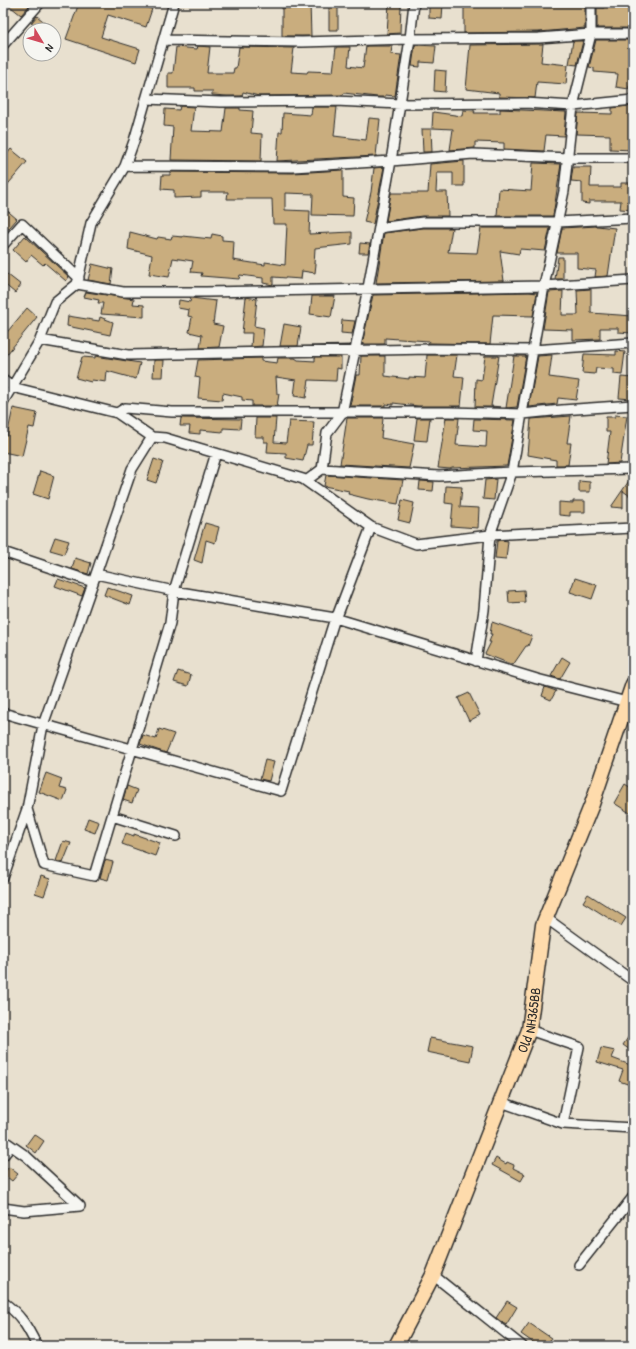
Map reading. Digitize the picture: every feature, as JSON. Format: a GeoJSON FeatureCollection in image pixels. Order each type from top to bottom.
{"type":"FeatureCollection","features":[{"type":"Feature","properties":{"kind":"main road","name":"Old NH365BB"},"geometry":{"type":"LineString","coordinates":[[396,1346],[433,1275],[529,1030],[543,925],[592,804],[633,684]]}},
{"type":"Feature","properties":{"kind":"street"},"geometry":{"type":"LineString","coordinates":[[3,45],[40,3]]}},
{"type":"Feature","properties":{"kind":"street"},"geometry":{"type":"LineString","coordinates":[[3,402],[40,340],[55,302],[78,281],[91,223],[124,166],[134,141],[174,3]]}},
{"type":"Feature","properties":{"kind":"street"},"geometry":{"type":"LineString","coordinates":[[322,469],[327,433],[342,413],[368,288],[392,161],[414,3]]}},
{"type":"Feature","properties":{"kind":"street"},"geometry":{"type":"LineString","coordinates":[[476,661],[484,610],[490,535],[512,472],[544,286],[558,222],[568,158],[573,106],[591,34],[591,3]]}},
{"type":"Feature","properties":{"kind":"street"},"geometry":{"type":"LineString","coordinates":[[164,40],[302,42],[539,38],[591,34],[633,34]]}},
{"type":"Feature","properties":{"kind":"street"},"geometry":{"type":"LineString","coordinates":[[146,99],[221,102],[335,101],[401,104],[525,103],[573,106],[633,100]]}},
{"type":"Feature","properties":{"kind":"street"},"geometry":{"type":"LineString","coordinates":[[124,166],[294,167],[473,154],[568,158],[633,158]]}},
{"type":"Feature","properties":{"kind":"street"},"geometry":{"type":"LineString","coordinates":[[379,228],[423,222],[558,222],[633,218]]}},
{"type":"Feature","properties":{"kind":"street"},"geometry":{"type":"LineString","coordinates":[[3,245],[22,224],[78,281],[123,292],[544,286],[633,280]]}},
{"type":"Feature","properties":{"kind":"street"},"geometry":{"type":"LineString","coordinates":[[40,340],[128,355],[355,350],[533,350],[633,343]]}},
{"type":"Feature","properties":{"kind":"street"},"geometry":{"type":"LineString","coordinates":[[3,380],[12,388],[117,413],[152,437],[165,438],[306,481],[371,527],[416,544],[490,535],[633,528]]}},
{"type":"Feature","properties":{"kind":"street"},"geometry":{"type":"LineString","coordinates":[[117,413],[125,408],[172,412],[450,412],[523,414],[633,406]]}},
{"type":"Feature","properties":{"kind":"street"},"geometry":{"type":"LineString","coordinates":[[3,878],[27,809],[43,725],[132,469],[152,437]]}},
{"type":"Feature","properties":{"kind":"street"},"geometry":{"type":"LineString","coordinates":[[27,809],[44,865],[94,876],[170,623],[174,591],[216,453]]}},
{"type":"Feature","properties":{"kind":"street"},"geometry":{"type":"LineString","coordinates":[[306,481],[322,469],[439,476],[512,472],[633,469]]}},
{"type":"Feature","properties":{"kind":"street"},"geometry":{"type":"LineString","coordinates":[[3,713],[281,790],[335,618],[338,614],[371,527]]}},
{"type":"Feature","properties":{"kind":"street"},"geometry":{"type":"LineString","coordinates":[[3,552],[94,578],[335,618],[476,661],[627,702]]}},
{"type":"Feature","properties":{"kind":"street"},"geometry":{"type":"LineString","coordinates":[[112,816],[176,836]]}},
{"type":"Feature","properties":{"kind":"street"},"geometry":{"type":"LineString","coordinates":[[546,918],[633,982]]}},
{"type":"Feature","properties":{"kind":"street"},"geometry":{"type":"LineString","coordinates":[[529,1030],[580,1047],[563,1124]]}},
{"type":"Feature","properties":{"kind":"street"},"geometry":{"type":"LineString","coordinates":[[501,1102],[563,1124],[633,1128]]}},
{"type":"Feature","properties":{"kind":"street"},"geometry":{"type":"LineString","coordinates":[[3,1140],[26,1156],[80,1206],[24,1211],[3,1208]]}},
{"type":"Feature","properties":{"kind":"street"},"geometry":{"type":"LineString","coordinates":[[3,1156],[11,1146]]}},
{"type":"Feature","properties":{"kind":"street"},"geometry":{"type":"LineString","coordinates":[[579,1266],[633,1197]]}},
{"type":"Feature","properties":{"kind":"street"},"geometry":{"type":"LineString","coordinates":[[433,1275],[522,1346]]}},
{"type":"Feature","properties":{"kind":"street"},"geometry":{"type":"LineString","coordinates":[[3,1302],[16,1312],[24,1321],[37,1346]]}},
{"type":"Feature","properties":{"kind":"building"},"geometry":{"type":"Polygon","coordinates":[[[6,3],[25,3],[29,6],[21,15],[6,3]]]}},
{"type":"Feature","properties":{"kind":"building"},"geometry":{"type":"Polygon","coordinates":[[[79,3],[133,3],[152,9],[146,27],[108,15],[101,37],[140,49],[136,62],[66,39],[79,3]]]}},
{"type":"Feature","properties":{"kind":"building"},"geometry":{"type":"Polygon","coordinates":[[[298,3],[310,3],[311,36],[282,36],[282,8],[298,8],[298,3]]]}},
{"type":"Feature","properties":{"kind":"building"},"geometry":{"type":"Polygon","coordinates":[[[329,3],[338,3],[338,30],[329,30],[329,3]]]}},
{"type":"Feature","properties":{"kind":"building"},"geometry":{"type":"Polygon","coordinates":[[[389,3],[401,3],[400,33],[387,34],[389,3]]]}},
{"type":"Feature","properties":{"kind":"building"},"geometry":{"type":"Polygon","coordinates":[[[429,3],[443,3],[442,19],[429,18],[429,3]]]}},
{"type":"Feature","properties":{"kind":"building"},"geometry":{"type":"Polygon","coordinates":[[[464,3],[585,3],[585,28],[539,32],[464,33],[464,3]]]}},
{"type":"Feature","properties":{"kind":"building"},"geometry":{"type":"Polygon","coordinates":[[[605,3],[633,3],[633,28],[597,28],[597,8],[604,8],[605,3]]]}},
{"type":"Feature","properties":{"kind":"building"},"geometry":{"type":"Polygon","coordinates":[[[37,16],[44,22],[32,22],[37,16]]]}},
{"type":"Feature","properties":{"kind":"building"},"geometry":{"type":"Polygon","coordinates":[[[596,40],[633,40],[633,87],[629,86],[629,89],[616,87],[618,74],[594,72],[594,68],[589,67],[596,40]]]}},
{"type":"Feature","properties":{"kind":"building"},"geometry":{"type":"Polygon","coordinates":[[[573,41],[583,41],[577,65],[569,64],[573,41]]]}},
{"type":"Feature","properties":{"kind":"building"},"geometry":{"type":"Polygon","coordinates":[[[543,44],[541,62],[568,65],[566,84],[537,82],[535,98],[499,97],[499,93],[466,89],[470,45],[543,44]]]}},
{"type":"Feature","properties":{"kind":"building"},"geometry":{"type":"Polygon","coordinates":[[[415,45],[436,46],[434,63],[420,62],[420,67],[412,66],[415,45]]]}},
{"type":"Feature","properties":{"kind":"building"},"geometry":{"type":"Polygon","coordinates":[[[198,46],[210,47],[207,73],[233,73],[234,68],[236,68],[239,47],[294,48],[291,72],[307,73],[308,71],[333,72],[336,47],[350,47],[348,66],[363,68],[366,46],[392,46],[391,54],[401,55],[395,96],[385,95],[385,97],[377,97],[344,93],[343,95],[259,96],[243,92],[242,96],[227,96],[212,95],[212,91],[195,91],[195,88],[168,88],[168,73],[173,73],[176,47],[197,49],[198,46]]]}},
{"type":"Feature","properties":{"kind":"building"},"geometry":{"type":"Polygon","coordinates":[[[435,70],[446,71],[445,92],[434,91],[435,70]]]}},
{"type":"Feature","properties":{"kind":"building"},"geometry":{"type":"Polygon","coordinates":[[[180,106],[194,107],[191,131],[223,132],[226,108],[240,108],[240,110],[253,111],[251,133],[262,134],[261,161],[171,160],[173,127],[164,126],[165,109],[179,110],[180,106]]]}},
{"type":"Feature","properties":{"kind":"building"},"geometry":{"type":"Polygon","coordinates":[[[628,106],[633,107],[633,150],[610,149],[610,135],[576,134],[578,113],[612,114],[612,108],[628,106]]]}},
{"type":"Feature","properties":{"kind":"building"},"geometry":{"type":"Polygon","coordinates":[[[312,107],[337,107],[334,136],[366,140],[369,118],[380,119],[376,156],[277,161],[279,132],[282,132],[283,113],[311,115],[312,107]]]}},
{"type":"Feature","properties":{"kind":"building"},"geometry":{"type":"Polygon","coordinates":[[[500,109],[566,112],[564,136],[546,135],[544,151],[504,149],[504,143],[475,142],[475,148],[450,150],[453,129],[432,128],[433,112],[462,116],[463,110],[475,111],[474,113],[500,113],[500,109]]]}},
{"type":"Feature","properties":{"kind":"building"},"geometry":{"type":"Polygon","coordinates":[[[422,129],[431,129],[432,152],[423,152],[422,129]]]}},
{"type":"Feature","properties":{"kind":"building"},"geometry":{"type":"Polygon","coordinates":[[[11,149],[27,162],[3,190],[3,159],[11,149]]]}},
{"type":"Feature","properties":{"kind":"building"},"geometry":{"type":"Polygon","coordinates":[[[464,161],[464,186],[453,186],[453,173],[437,173],[436,192],[447,192],[448,216],[422,216],[386,221],[391,193],[428,193],[430,164],[464,161]]]}},
{"type":"Feature","properties":{"kind":"building"},"geometry":{"type":"Polygon","coordinates":[[[533,163],[561,164],[553,216],[497,216],[499,189],[531,191],[533,163]]]}},
{"type":"Feature","properties":{"kind":"building"},"geometry":{"type":"Polygon","coordinates":[[[384,167],[373,224],[364,222],[371,192],[374,168],[384,167]]]}},
{"type":"Feature","properties":{"kind":"building"},"geometry":{"type":"Polygon","coordinates":[[[573,167],[591,167],[590,187],[621,187],[621,183],[633,183],[633,210],[620,209],[621,201],[589,201],[589,204],[582,203],[582,182],[571,181],[573,167]]]}},
{"type":"Feature","properties":{"kind":"building"},"geometry":{"type":"Polygon","coordinates":[[[343,170],[343,197],[354,198],[353,216],[312,215],[313,194],[285,193],[285,210],[310,211],[309,234],[352,232],[352,244],[315,248],[315,273],[302,271],[301,279],[273,277],[273,285],[263,283],[263,278],[240,275],[239,279],[201,276],[202,273],[191,272],[193,261],[173,258],[169,277],[149,274],[152,255],[128,249],[130,232],[157,239],[158,237],[171,239],[172,236],[183,236],[211,239],[212,234],[222,236],[222,240],[234,241],[233,260],[265,265],[265,262],[285,265],[287,224],[273,224],[272,199],[227,199],[228,192],[201,192],[201,197],[174,198],[174,190],[161,189],[162,175],[170,175],[170,172],[293,173],[343,170]]]}},
{"type":"Feature","properties":{"kind":"building"},"geometry":{"type":"Polygon","coordinates":[[[3,207],[17,219],[3,235],[3,207]]]}},
{"type":"Feature","properties":{"kind":"building"},"geometry":{"type":"Polygon","coordinates":[[[597,226],[615,228],[608,276],[595,277],[596,270],[577,268],[577,253],[557,253],[562,228],[597,226]]]}},
{"type":"Feature","properties":{"kind":"building"},"geometry":{"type":"Polygon","coordinates":[[[423,228],[452,228],[448,252],[477,253],[481,228],[550,228],[545,251],[520,249],[519,254],[500,251],[504,281],[376,283],[384,233],[423,228]]]}},
{"type":"Feature","properties":{"kind":"building"},"geometry":{"type":"Polygon","coordinates":[[[25,236],[69,277],[66,281],[45,263],[43,265],[31,255],[26,262],[13,250],[25,236]]]}},
{"type":"Feature","properties":{"kind":"building"},"geometry":{"type":"Polygon","coordinates":[[[360,243],[370,244],[368,253],[359,253],[360,243]]]}},
{"type":"Feature","properties":{"kind":"building"},"geometry":{"type":"Polygon","coordinates":[[[558,257],[563,257],[563,279],[555,279],[558,257]]]}},
{"type":"Feature","properties":{"kind":"building"},"geometry":{"type":"Polygon","coordinates":[[[92,264],[113,269],[111,284],[88,280],[92,264]]]}},
{"type":"Feature","properties":{"kind":"building"},"geometry":{"type":"Polygon","coordinates":[[[3,271],[21,285],[15,293],[3,283],[3,271]]]}},
{"type":"Feature","properties":{"kind":"building"},"geometry":{"type":"Polygon","coordinates":[[[591,289],[591,313],[633,316],[632,333],[618,332],[618,328],[600,328],[600,339],[573,340],[573,330],[543,329],[549,292],[563,291],[562,315],[578,315],[577,290],[591,289]]]}},
{"type":"Feature","properties":{"kind":"building"},"geometry":{"type":"Polygon","coordinates":[[[86,292],[134,299],[133,304],[144,305],[144,317],[101,314],[103,303],[98,303],[99,300],[84,297],[86,292]]]}},
{"type":"Feature","properties":{"kind":"building"},"geometry":{"type":"Polygon","coordinates":[[[537,293],[533,316],[493,315],[490,344],[428,343],[429,341],[385,338],[385,344],[362,344],[373,295],[537,293]]]}},
{"type":"Feature","properties":{"kind":"building"},"geometry":{"type":"Polygon","coordinates":[[[312,296],[335,296],[331,317],[310,314],[312,296]]]}},
{"type":"Feature","properties":{"kind":"building"},"geometry":{"type":"Polygon","coordinates":[[[246,297],[257,299],[254,326],[264,328],[262,346],[251,347],[252,333],[242,333],[246,297]]]}},
{"type":"Feature","properties":{"kind":"building"},"geometry":{"type":"Polygon","coordinates":[[[191,298],[216,301],[213,324],[223,326],[219,347],[200,348],[202,335],[189,332],[192,317],[188,316],[189,310],[178,308],[179,300],[190,302],[191,298]]]}},
{"type":"Feature","properties":{"kind":"building"},"geometry":{"type":"Polygon","coordinates":[[[27,308],[37,317],[3,359],[3,337],[27,308]]]}},
{"type":"Feature","properties":{"kind":"building"},"geometry":{"type":"Polygon","coordinates":[[[68,316],[99,321],[100,317],[113,322],[110,335],[67,326],[68,316]]]}},
{"type":"Feature","properties":{"kind":"building"},"geometry":{"type":"Polygon","coordinates":[[[342,320],[355,321],[352,334],[341,333],[342,320]]]}},
{"type":"Feature","properties":{"kind":"building"},"geometry":{"type":"Polygon","coordinates":[[[284,324],[301,327],[298,346],[280,346],[284,324]]]}},
{"type":"Feature","properties":{"kind":"building"},"geometry":{"type":"Polygon","coordinates":[[[616,351],[625,352],[622,375],[614,374],[614,369],[596,368],[595,374],[582,373],[584,354],[616,355],[616,351]]]}},
{"type":"Feature","properties":{"kind":"building"},"geometry":{"type":"Polygon","coordinates":[[[427,355],[457,355],[454,376],[464,377],[461,406],[418,406],[393,403],[393,405],[385,404],[385,406],[350,406],[356,375],[360,375],[361,356],[385,356],[385,376],[409,379],[409,377],[425,378],[427,355]]]}},
{"type":"Feature","properties":{"kind":"building"},"geometry":{"type":"Polygon","coordinates":[[[552,355],[549,377],[579,381],[576,400],[558,398],[557,404],[529,407],[538,356],[552,355]]]}},
{"type":"Feature","properties":{"kind":"building"},"geometry":{"type":"Polygon","coordinates":[[[95,356],[140,363],[136,379],[107,371],[106,382],[92,380],[91,382],[76,378],[82,357],[95,358],[95,356]]]}},
{"type":"Feature","properties":{"kind":"building"},"geometry":{"type":"Polygon","coordinates":[[[485,356],[499,356],[491,406],[501,407],[475,407],[476,379],[482,380],[485,356]]]}},
{"type":"Feature","properties":{"kind":"building"},"geometry":{"type":"Polygon","coordinates":[[[514,356],[526,356],[517,407],[506,408],[514,356]]]}},
{"type":"Feature","properties":{"kind":"building"},"geometry":{"type":"Polygon","coordinates":[[[315,357],[341,357],[341,369],[337,368],[336,381],[309,380],[306,398],[294,396],[296,380],[276,377],[277,394],[279,394],[277,406],[252,406],[252,401],[242,400],[242,397],[223,393],[222,400],[198,398],[200,378],[195,377],[198,360],[261,358],[261,361],[277,363],[278,358],[295,358],[298,360],[315,361],[315,357]]]}},
{"type":"Feature","properties":{"kind":"building"},"geometry":{"type":"Polygon","coordinates":[[[154,360],[164,360],[163,377],[153,377],[154,360]]]}},
{"type":"Feature","properties":{"kind":"building"},"geometry":{"type":"Polygon","coordinates":[[[621,377],[633,378],[632,399],[619,398],[621,377]]]}},
{"type":"Feature","properties":{"kind":"building"},"geometry":{"type":"Polygon","coordinates":[[[13,408],[37,413],[34,428],[29,427],[22,456],[3,452],[3,435],[7,436],[13,408]]]}},
{"type":"Feature","properties":{"kind":"building"},"geometry":{"type":"Polygon","coordinates":[[[615,415],[627,416],[620,463],[606,464],[610,432],[606,432],[606,417],[615,417],[615,415]]]}},
{"type":"Feature","properties":{"kind":"building"},"geometry":{"type":"Polygon","coordinates":[[[571,416],[567,443],[571,443],[568,465],[556,465],[556,460],[528,455],[531,419],[571,416]]]}},
{"type":"Feature","properties":{"kind":"building"},"geometry":{"type":"Polygon","coordinates":[[[181,418],[241,419],[240,429],[223,428],[223,432],[200,430],[200,434],[189,433],[190,426],[180,426],[181,418]]]}},
{"type":"Feature","properties":{"kind":"building"},"geometry":{"type":"Polygon","coordinates":[[[256,418],[276,418],[274,442],[286,443],[289,421],[314,422],[312,445],[307,445],[303,461],[286,458],[286,453],[267,452],[268,442],[264,442],[264,437],[255,437],[256,418]]]}},
{"type":"Feature","properties":{"kind":"building"},"geometry":{"type":"Polygon","coordinates":[[[347,418],[383,418],[381,438],[414,444],[409,468],[340,464],[347,418]]]}},
{"type":"Feature","properties":{"kind":"building"},"geometry":{"type":"Polygon","coordinates":[[[417,418],[430,418],[427,441],[414,440],[417,418]]]}},
{"type":"Feature","properties":{"kind":"building"},"geometry":{"type":"Polygon","coordinates":[[[446,418],[459,418],[456,445],[486,447],[487,431],[473,430],[474,419],[515,420],[507,466],[450,469],[438,468],[446,418]]]}},
{"type":"Feature","properties":{"kind":"building"},"geometry":{"type":"Polygon","coordinates":[[[154,459],[163,462],[156,483],[147,480],[154,459]]]}},
{"type":"Feature","properties":{"kind":"building"},"geometry":{"type":"Polygon","coordinates":[[[40,471],[54,476],[48,499],[33,494],[40,471]]]}},
{"type":"Feature","properties":{"kind":"building"},"geometry":{"type":"Polygon","coordinates":[[[326,475],[403,480],[398,504],[368,499],[348,494],[349,491],[324,486],[326,475]]]}},
{"type":"Feature","properties":{"kind":"building"},"geometry":{"type":"Polygon","coordinates":[[[633,475],[633,498],[623,491],[623,508],[611,507],[633,475]]]}},
{"type":"Feature","properties":{"kind":"building"},"geometry":{"type":"Polygon","coordinates":[[[496,479],[494,500],[483,499],[485,480],[496,479]]]}},
{"type":"Feature","properties":{"kind":"building"},"geometry":{"type":"Polygon","coordinates":[[[420,481],[434,482],[433,491],[419,490],[420,481]]]}},
{"type":"Feature","properties":{"kind":"building"},"geometry":{"type":"Polygon","coordinates":[[[579,481],[590,482],[590,492],[579,492],[579,481]]]}},
{"type":"Feature","properties":{"kind":"building"},"geometry":{"type":"Polygon","coordinates":[[[446,486],[462,487],[460,507],[479,508],[478,528],[451,526],[453,504],[445,503],[446,486]]]}},
{"type":"Feature","properties":{"kind":"building"},"geometry":{"type":"Polygon","coordinates":[[[402,500],[414,503],[410,523],[398,520],[402,500]]]}},
{"type":"Feature","properties":{"kind":"building"},"geometry":{"type":"Polygon","coordinates":[[[573,501],[585,501],[585,512],[570,512],[570,516],[559,515],[559,502],[573,503],[573,501]]]}},
{"type":"Feature","properties":{"kind":"building"},"geometry":{"type":"Polygon","coordinates":[[[205,523],[219,527],[215,543],[206,540],[202,563],[194,560],[205,523]]]}},
{"type":"Feature","properties":{"kind":"building"},"geometry":{"type":"Polygon","coordinates":[[[55,537],[69,541],[64,554],[50,550],[55,537]]]}},
{"type":"Feature","properties":{"kind":"building"},"geometry":{"type":"Polygon","coordinates":[[[497,541],[508,541],[506,559],[495,558],[497,541]]]}},
{"type":"Feature","properties":{"kind":"building"},"geometry":{"type":"Polygon","coordinates":[[[75,558],[91,563],[88,574],[72,569],[75,558]]]}},
{"type":"Feature","properties":{"kind":"building"},"geometry":{"type":"Polygon","coordinates":[[[575,578],[597,585],[592,599],[570,592],[575,578]]]}},
{"type":"Feature","properties":{"kind":"building"},"geometry":{"type":"Polygon","coordinates":[[[58,579],[85,588],[82,596],[55,586],[58,579]]]}},
{"type":"Feature","properties":{"kind":"building"},"geometry":{"type":"Polygon","coordinates":[[[107,587],[133,596],[130,605],[104,595],[107,587]]]}},
{"type":"Feature","properties":{"kind":"building"},"geometry":{"type":"Polygon","coordinates":[[[524,590],[525,602],[509,603],[508,591],[524,590]]]}},
{"type":"Feature","properties":{"kind":"building"},"geometry":{"type":"Polygon","coordinates":[[[492,622],[532,636],[528,646],[526,646],[513,665],[485,654],[491,642],[489,642],[492,634],[490,634],[492,622]]]}},
{"type":"Feature","properties":{"kind":"building"},"geometry":{"type":"Polygon","coordinates":[[[562,657],[570,662],[560,679],[551,676],[562,657]]]}},
{"type":"Feature","properties":{"kind":"building"},"geometry":{"type":"Polygon","coordinates":[[[178,671],[191,675],[188,686],[174,682],[178,671]]]}},
{"type":"Feature","properties":{"kind":"building"},"geometry":{"type":"Polygon","coordinates":[[[545,687],[556,691],[551,700],[542,696],[545,687]]]}},
{"type":"Feature","properties":{"kind":"building"},"geometry":{"type":"Polygon","coordinates":[[[469,693],[480,715],[469,721],[458,698],[469,693]]]}},
{"type":"Feature","properties":{"kind":"building"},"geometry":{"type":"Polygon","coordinates":[[[159,729],[174,734],[166,753],[140,744],[143,735],[156,739],[159,729]]]}},
{"type":"Feature","properties":{"kind":"building"},"geometry":{"type":"Polygon","coordinates":[[[265,760],[274,762],[269,781],[260,779],[265,760]]]}},
{"type":"Feature","properties":{"kind":"building"},"geometry":{"type":"Polygon","coordinates":[[[46,773],[62,779],[59,788],[67,790],[63,801],[39,792],[46,773]]]}},
{"type":"Feature","properties":{"kind":"building"},"geometry":{"type":"Polygon","coordinates":[[[625,784],[633,789],[633,815],[614,803],[625,784]]]}},
{"type":"Feature","properties":{"kind":"building"},"geometry":{"type":"Polygon","coordinates":[[[127,786],[137,790],[132,803],[123,800],[127,786]]]}},
{"type":"Feature","properties":{"kind":"building"},"geometry":{"type":"Polygon","coordinates":[[[88,818],[99,822],[95,833],[84,829],[88,818]]]}},
{"type":"Feature","properties":{"kind":"building"},"geometry":{"type":"Polygon","coordinates":[[[126,833],[134,836],[134,834],[160,843],[155,856],[122,844],[126,833]]]}},
{"type":"Feature","properties":{"kind":"building"},"geometry":{"type":"Polygon","coordinates":[[[63,841],[71,843],[63,863],[56,861],[63,841]]]}},
{"type":"Feature","properties":{"kind":"building"},"geometry":{"type":"Polygon","coordinates":[[[105,860],[113,862],[108,880],[100,878],[105,860]]]}},
{"type":"Feature","properties":{"kind":"building"},"geometry":{"type":"Polygon","coordinates":[[[41,876],[50,879],[44,896],[35,893],[41,876]]]}},
{"type":"Feature","properties":{"kind":"building"},"geometry":{"type":"Polygon","coordinates":[[[588,894],[626,918],[621,926],[583,902],[588,894]]]}},
{"type":"Feature","properties":{"kind":"building"},"geometry":{"type":"Polygon","coordinates":[[[633,1030],[633,1052],[623,1045],[633,1030]]]}},
{"type":"Feature","properties":{"kind":"building"},"geometry":{"type":"Polygon","coordinates":[[[430,1038],[473,1046],[470,1061],[427,1052],[430,1038]]]}},
{"type":"Feature","properties":{"kind":"building"},"geometry":{"type":"Polygon","coordinates":[[[601,1048],[615,1051],[612,1058],[633,1066],[633,1086],[619,1081],[623,1070],[597,1062],[601,1048]]]}},
{"type":"Feature","properties":{"kind":"building"},"geometry":{"type":"Polygon","coordinates":[[[34,1134],[44,1141],[36,1153],[26,1145],[34,1134]]]}},
{"type":"Feature","properties":{"kind":"building"},"geometry":{"type":"Polygon","coordinates":[[[496,1158],[506,1164],[507,1162],[514,1165],[513,1168],[525,1174],[521,1181],[492,1165],[496,1158]]]}},
{"type":"Feature","properties":{"kind":"building"},"geometry":{"type":"Polygon","coordinates":[[[9,1167],[18,1174],[12,1181],[3,1174],[9,1167]]]}},
{"type":"Feature","properties":{"kind":"building"},"geometry":{"type":"Polygon","coordinates":[[[507,1301],[517,1307],[506,1325],[496,1318],[507,1301]]]}},
{"type":"Feature","properties":{"kind":"building"},"geometry":{"type":"Polygon","coordinates":[[[529,1323],[551,1338],[550,1340],[558,1346],[538,1346],[521,1334],[529,1323]]]}}]}
